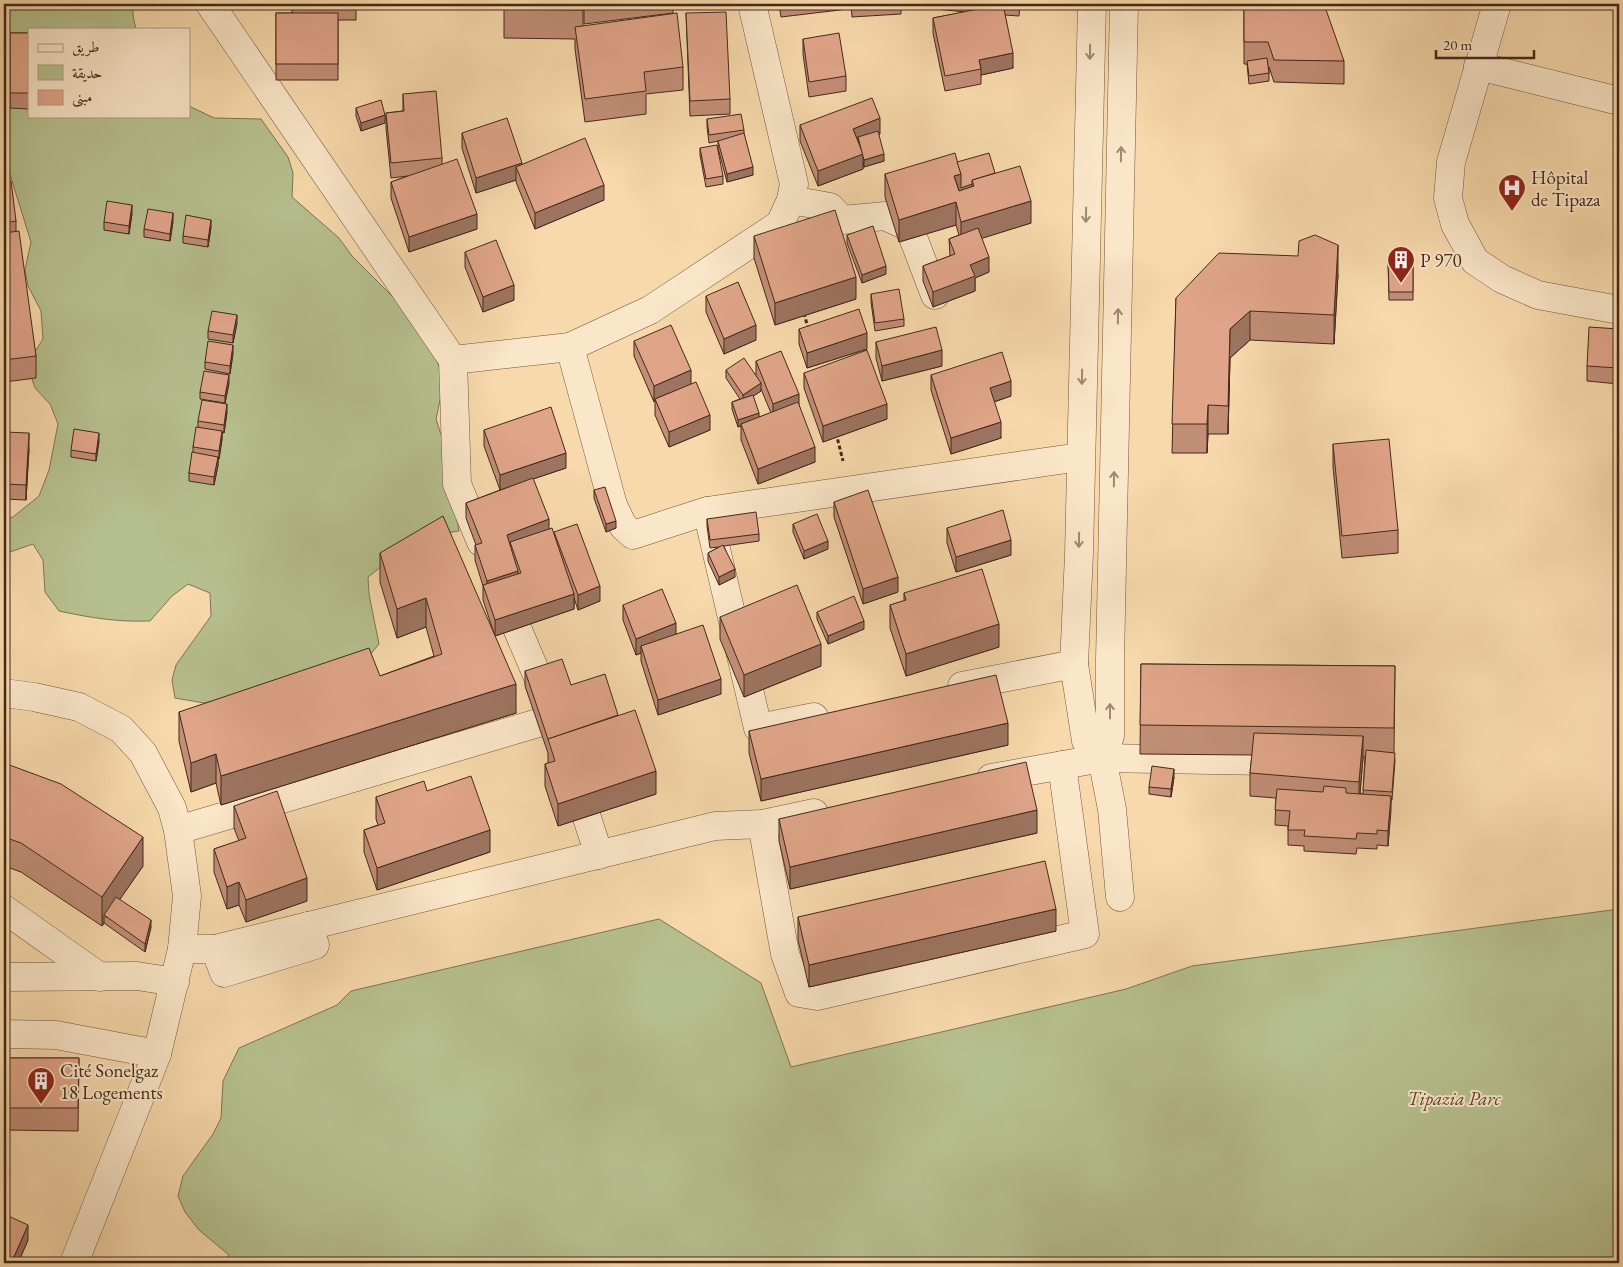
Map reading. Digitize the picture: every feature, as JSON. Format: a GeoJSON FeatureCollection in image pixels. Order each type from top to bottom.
{"type":"FeatureCollection","features":[{"type":"Feature","properties":{"kind":"street"},"geometry":{"type":"LineString","coordinates":[[210,4],[452,360],[456,484],[555,718],[599,855]]}},
{"type":"Feature","properties":{"kind":"street"},"geometry":{"type":"LineString","coordinates":[[452,360],[570,347],[650,310],[780,224],[791,200],[794,184],[752,4]]}},
{"type":"Feature","properties":{"kind":"street"},"geometry":{"type":"LineString","coordinates":[[1092,4],[1079,554],[1074,664],[1086,741],[1102,758]]}},
{"type":"Feature","properties":{"kind":"street"},"geometry":{"type":"LineString","coordinates":[[1120,896],[1112,809],[1102,758],[1110,736],[1110,650],[1124,4]]}},
{"type":"Feature","properties":{"kind":"street"},"geometry":{"type":"LineString","coordinates":[[1497,4],[1451,162],[1448,198],[1455,224],[1475,261],[1502,279],[1538,295],[1619,310]]}},
{"type":"Feature","properties":{"kind":"street"},"geometry":{"type":"LineString","coordinates":[[1478,66],[1619,101]]}},
{"type":"Feature","properties":{"kind":"street"},"geometry":{"type":"LineString","coordinates":[[791,200],[830,207],[842,220],[885,216],[909,227],[935,295]]}},
{"type":"Feature","properties":{"kind":"street"},"geometry":{"type":"LineString","coordinates":[[570,347],[613,506],[622,526],[633,535],[706,510],[1080,457]]}},
{"type":"Feature","properties":{"kind":"street"},"geometry":{"type":"LineString","coordinates":[[706,510],[758,728],[834,713]]}},
{"type":"Feature","properties":{"kind":"street"},"geometry":{"type":"LineString","coordinates":[[940,691],[1074,664]]}},
{"type":"Feature","properties":{"kind":"street"},"geometry":{"type":"LineString","coordinates":[[4,693],[34,697],[79,707],[121,729],[143,753],[158,777],[172,808],[178,830],[187,896],[182,949],[157,1054],[74,1263]]}},
{"type":"Feature","properties":{"kind":"street"},"geometry":{"type":"LineString","coordinates":[[178,830],[555,718]]}},
{"type":"Feature","properties":{"kind":"street"},"geometry":{"type":"LineString","coordinates":[[967,783],[1102,758],[1266,761]]}},
{"type":"Feature","properties":{"kind":"street"},"geometry":{"type":"LineString","coordinates":[[762,824],[785,954],[799,993],[817,996],[1085,934],[1062,765]]}},
{"type":"Feature","properties":{"kind":"street"},"geometry":{"type":"LineString","coordinates":[[182,949],[215,949],[715,826],[762,824],[836,809]]}},
{"type":"Feature","properties":{"kind":"street"},"geometry":{"type":"LineString","coordinates":[[4,909],[100,977]]}},
{"type":"Feature","properties":{"kind":"street"},"geometry":{"type":"LineString","coordinates":[[4,976],[137,976],[175,982]]}},
{"type":"Feature","properties":{"kind":"street"},"geometry":{"type":"LineString","coordinates":[[4,1034],[56,1035],[157,1054]]}},
{"type":"Feature","properties":{"kind":"path"},"geometry":{"type":"LineString","coordinates":[[803,309],[810,338]]}},
{"type":"Feature","properties":{"kind":"path"},"geometry":{"type":"LineString","coordinates":[[836,432],[851,488]]}},
{"type":"Feature","properties":{"kind":"green space"},"geometry":{"type":"Polygon","coordinates":[[[4,4],[133,4],[136,28],[28,28],[28,118],[190,118],[190,106],[214,118],[261,119],[288,157],[293,173],[292,197],[339,238],[352,256],[401,305],[433,353],[440,368],[442,391],[436,419],[443,441],[443,473],[447,495],[455,510],[459,531],[427,536],[368,577],[369,594],[379,644],[358,669],[204,703],[175,698],[172,680],[176,665],[211,616],[210,593],[188,584],[172,596],[150,621],[115,620],[82,616],[59,611],[45,592],[43,560],[33,544],[4,554],[4,519],[13,517],[39,496],[49,470],[58,424],[50,404],[35,388],[29,370],[33,355],[43,339],[41,311],[28,286],[25,270],[31,242],[4,155],[4,4]]]}},
{"type":"Feature","properties":{"kind":"green space","name":"Tipazia Parc"},"geometry":{"type":"Polygon","coordinates":[[[1619,909],[1619,1263],[223,1263],[229,1255],[199,1230],[185,1212],[178,1196],[183,1176],[213,1134],[221,1118],[223,1081],[239,1048],[337,1005],[351,991],[659,919],[761,983],[791,1067],[1126,989],[1192,966],[1619,909]]]}},
{"type":"Feature","properties":{"kind":"building"},"geometry":{"type":"Polygon","coordinates":[[[316,4],[356,4],[356,5],[316,4]]]}},
{"type":"Feature","properties":{"kind":"building"},"geometry":{"type":"Polygon","coordinates":[[[504,4],[583,4],[583,10],[504,9],[504,4]]]}},
{"type":"Feature","properties":{"kind":"building"},"geometry":{"type":"Polygon","coordinates":[[[584,4],[625,4],[584,9],[584,4]]]}},
{"type":"Feature","properties":{"kind":"building"},"geometry":{"type":"Polygon","coordinates":[[[1003,4],[1013,53],[979,60],[981,69],[945,76],[933,18],[1003,4]]]}},
{"type":"Feature","properties":{"kind":"building"},"geometry":{"type":"Polygon","coordinates":[[[1244,4],[1324,4],[1344,61],[1274,60],[1268,42],[1244,42],[1244,4]]]}},
{"type":"Feature","properties":{"kind":"building"},"geometry":{"type":"Polygon","coordinates":[[[726,12],[730,99],[690,101],[686,13],[726,12]]]}},
{"type":"Feature","properties":{"kind":"building"},"geometry":{"type":"Polygon","coordinates":[[[276,13],[338,13],[338,64],[276,64],[276,13]]]}},
{"type":"Feature","properties":{"kind":"building"},"geometry":{"type":"Polygon","coordinates":[[[677,13],[683,67],[644,72],[646,91],[585,99],[575,27],[677,13]]]}},
{"type":"Feature","properties":{"kind":"building"},"geometry":{"type":"Polygon","coordinates":[[[10,33],[28,33],[28,93],[10,93],[10,33]]]}},
{"type":"Feature","properties":{"kind":"building"},"geometry":{"type":"Polygon","coordinates":[[[839,33],[846,76],[809,82],[803,39],[839,33]]]}},
{"type":"Feature","properties":{"kind":"building"},"geometry":{"type":"Polygon","coordinates":[[[1267,58],[1269,73],[1249,76],[1247,61],[1267,58]]]}},
{"type":"Feature","properties":{"kind":"building"},"geometry":{"type":"Polygon","coordinates":[[[436,91],[442,158],[391,163],[386,113],[404,111],[403,94],[436,91]]]}},
{"type":"Feature","properties":{"kind":"building"},"geometry":{"type":"Polygon","coordinates":[[[872,98],[880,118],[853,129],[863,154],[818,171],[800,125],[872,98]]]}},
{"type":"Feature","properties":{"kind":"building"},"geometry":{"type":"Polygon","coordinates":[[[381,100],[385,115],[361,123],[356,108],[381,100]]]}},
{"type":"Feature","properties":{"kind":"building"},"geometry":{"type":"Polygon","coordinates":[[[741,114],[744,130],[709,135],[707,119],[741,114]]]}},
{"type":"Feature","properties":{"kind":"building"},"geometry":{"type":"Polygon","coordinates":[[[507,118],[522,163],[476,178],[462,133],[507,118]]]}},
{"type":"Feature","properties":{"kind":"building"},"geometry":{"type":"Polygon","coordinates":[[[878,131],[884,154],[864,160],[858,137],[878,131]]]}},
{"type":"Feature","properties":{"kind":"building"},"geometry":{"type":"Polygon","coordinates":[[[744,133],[753,167],[727,174],[718,141],[744,133]]]}},
{"type":"Feature","properties":{"kind":"building"},"geometry":{"type":"Polygon","coordinates":[[[585,138],[604,185],[535,213],[516,167],[585,138]]]}},
{"type":"Feature","properties":{"kind":"building"},"geometry":{"type":"Polygon","coordinates":[[[717,145],[723,176],[706,179],[700,148],[717,145]]]}},
{"type":"Feature","properties":{"kind":"building"},"geometry":{"type":"Polygon","coordinates":[[[955,153],[961,174],[954,176],[959,191],[974,186],[972,180],[1020,166],[1031,201],[961,222],[956,202],[899,220],[885,174],[955,153]]]}},
{"type":"Feature","properties":{"kind":"building"},"geometry":{"type":"Polygon","coordinates":[[[989,153],[995,173],[972,180],[972,184],[961,188],[961,174],[957,162],[989,153]]]}},
{"type":"Feature","properties":{"kind":"building"},"geometry":{"type":"Polygon","coordinates":[[[457,159],[477,214],[409,237],[391,182],[457,159]]]}},
{"type":"Feature","properties":{"kind":"building"},"geometry":{"type":"Polygon","coordinates":[[[11,181],[16,221],[4,223],[4,182],[11,181]]]}},
{"type":"Feature","properties":{"kind":"building"},"geometry":{"type":"Polygon","coordinates":[[[107,201],[132,205],[129,226],[104,222],[107,201]]]}},
{"type":"Feature","properties":{"kind":"building"},"geometry":{"type":"Polygon","coordinates":[[[148,209],[173,213],[170,234],[144,229],[148,209]]]}},
{"type":"Feature","properties":{"kind":"building"},"geometry":{"type":"Polygon","coordinates":[[[835,210],[856,277],[775,303],[754,236],[835,210]]]}},
{"type":"Feature","properties":{"kind":"building"},"geometry":{"type":"Polygon","coordinates":[[[186,215],[211,220],[208,240],[183,236],[186,215]]]}},
{"type":"Feature","properties":{"kind":"building"},"geometry":{"type":"Polygon","coordinates":[[[873,226],[886,266],[862,275],[847,235],[873,226]]]}},
{"type":"Feature","properties":{"kind":"building"},"geometry":{"type":"Polygon","coordinates":[[[978,228],[989,257],[970,265],[975,276],[933,292],[923,266],[955,254],[949,239],[978,228]]]}},
{"type":"Feature","properties":{"kind":"building"},"geometry":{"type":"Polygon","coordinates":[[[19,231],[36,356],[4,360],[4,233],[19,231]]]}},
{"type":"Feature","properties":{"kind":"building"},"geometry":{"type":"Polygon","coordinates":[[[1315,235],[1338,245],[1334,315],[1250,311],[1230,329],[1228,406],[1208,405],[1207,424],[1172,424],[1176,298],[1219,253],[1298,256],[1299,241],[1315,235]]]}},
{"type":"Feature","properties":{"kind":"building"},"geometry":{"type":"Polygon","coordinates":[[[496,240],[514,285],[483,297],[465,252],[496,240]]]}},
{"type":"Feature","properties":{"kind":"building","name":"P 970"},"geometry":{"type":"Polygon","coordinates":[[[1413,259],[1413,292],[1389,292],[1388,260],[1413,259]]]}},
{"type":"Feature","properties":{"kind":"building"},"geometry":{"type":"Polygon","coordinates":[[[738,282],[756,325],[724,339],[706,296],[738,282]]]}},
{"type":"Feature","properties":{"kind":"building"},"geometry":{"type":"Polygon","coordinates":[[[899,289],[904,319],[875,323],[871,294],[899,289]]]}},
{"type":"Feature","properties":{"kind":"building"},"geometry":{"type":"Polygon","coordinates":[[[859,309],[867,333],[807,353],[799,329],[859,309]]]}},
{"type":"Feature","properties":{"kind":"building"},"geometry":{"type":"Polygon","coordinates":[[[212,311],[237,315],[233,335],[208,331],[212,311]]]}},
{"type":"Feature","properties":{"kind":"building"},"geometry":{"type":"Polygon","coordinates":[[[671,325],[691,370],[654,386],[634,341],[671,325]]]}},
{"type":"Feature","properties":{"kind":"building"},"geometry":{"type":"Polygon","coordinates":[[[936,327],[942,350],[882,366],[876,342],[936,327]]]}},
{"type":"Feature","properties":{"kind":"building"},"geometry":{"type":"Polygon","coordinates":[[[1589,327],[1619,329],[1619,368],[1587,366],[1589,327]]]}},
{"type":"Feature","properties":{"kind":"building"},"geometry":{"type":"Polygon","coordinates":[[[208,341],[233,345],[230,366],[205,362],[208,341]]]}},
{"type":"Feature","properties":{"kind":"building"},"geometry":{"type":"Polygon","coordinates":[[[867,350],[887,404],[823,426],[804,373],[867,350]]]}},
{"type":"Feature","properties":{"kind":"building"},"geometry":{"type":"Polygon","coordinates":[[[781,351],[799,394],[773,404],[756,361],[781,351]]]}},
{"type":"Feature","properties":{"kind":"building"},"geometry":{"type":"Polygon","coordinates":[[[1002,352],[1011,381],[990,388],[1001,422],[951,438],[931,375],[1002,352]]]}},
{"type":"Feature","properties":{"kind":"building"},"geometry":{"type":"Polygon","coordinates":[[[744,358],[761,383],[743,395],[726,370],[744,358]]]}},
{"type":"Feature","properties":{"kind":"building"},"geometry":{"type":"Polygon","coordinates":[[[204,371],[229,375],[225,396],[200,392],[204,371]]]}},
{"type":"Feature","properties":{"kind":"building"},"geometry":{"type":"Polygon","coordinates":[[[696,382],[710,415],[669,432],[655,399],[696,382]]]}},
{"type":"Feature","properties":{"kind":"building"},"geometry":{"type":"Polygon","coordinates":[[[753,395],[759,413],[738,420],[732,402],[753,395]]]}},
{"type":"Feature","properties":{"kind":"building"},"geometry":{"type":"Polygon","coordinates":[[[202,400],[227,404],[224,425],[198,421],[202,400]]]}},
{"type":"Feature","properties":{"kind":"building"},"geometry":{"type":"Polygon","coordinates":[[[798,402],[815,447],[758,469],[741,424],[798,402]]]}},
{"type":"Feature","properties":{"kind":"building"},"geometry":{"type":"Polygon","coordinates":[[[551,407],[566,453],[500,475],[484,430],[551,407]]]}},
{"type":"Feature","properties":{"kind":"building"},"geometry":{"type":"Polygon","coordinates":[[[196,427],[222,431],[219,451],[193,447],[196,427]]]}},
{"type":"Feature","properties":{"kind":"building"},"geometry":{"type":"Polygon","coordinates":[[[74,429],[99,433],[96,454],[71,450],[74,429]]]}},
{"type":"Feature","properties":{"kind":"building"},"geometry":{"type":"Polygon","coordinates":[[[4,432],[29,433],[26,485],[4,484],[4,432]]]}},
{"type":"Feature","properties":{"kind":"building"},"geometry":{"type":"Polygon","coordinates":[[[1389,439],[1398,530],[1342,536],[1333,444],[1389,439]]]}},
{"type":"Feature","properties":{"kind":"building"},"geometry":{"type":"Polygon","coordinates":[[[192,452],[218,457],[214,477],[189,473],[192,452]]]}},
{"type":"Feature","properties":{"kind":"building"},"geometry":{"type":"Polygon","coordinates":[[[533,478],[549,519],[507,535],[518,571],[487,581],[475,545],[482,543],[466,503],[533,478]]]}},
{"type":"Feature","properties":{"kind":"building"},"geometry":{"type":"Polygon","coordinates":[[[605,487],[616,521],[606,524],[594,490],[605,487]]]}},
{"type":"Feature","properties":{"kind":"building"},"geometry":{"type":"Polygon","coordinates":[[[868,490],[898,577],[863,589],[834,502],[868,490]]]}},
{"type":"Feature","properties":{"kind":"building"},"geometry":{"type":"Polygon","coordinates":[[[1003,510],[1011,540],[956,557],[947,528],[1003,510]]]}},
{"type":"Feature","properties":{"kind":"building"},"geometry":{"type":"Polygon","coordinates":[[[756,512],[759,534],[710,540],[707,519],[756,512]]]}},
{"type":"Feature","properties":{"kind":"building"},"geometry":{"type":"Polygon","coordinates":[[[817,514],[828,541],[804,551],[793,524],[817,514]]]}},
{"type":"Feature","properties":{"kind":"building"},"geometry":{"type":"Polygon","coordinates":[[[443,516],[516,684],[221,776],[216,754],[191,763],[179,712],[369,648],[380,676],[442,654],[426,598],[397,609],[380,553],[443,516]]]}},
{"type":"Feature","properties":{"kind":"building"},"geometry":{"type":"Polygon","coordinates":[[[577,524],[600,586],[578,595],[554,532],[577,524]]]}},
{"type":"Feature","properties":{"kind":"building"},"geometry":{"type":"Polygon","coordinates":[[[552,528],[574,594],[495,620],[483,585],[521,573],[510,542],[552,528]]]}},
{"type":"Feature","properties":{"kind":"building"},"geometry":{"type":"Polygon","coordinates":[[[723,545],[735,569],[719,577],[708,553],[723,545]]]}},
{"type":"Feature","properties":{"kind":"building"},"geometry":{"type":"Polygon","coordinates":[[[982,569],[999,624],[906,654],[890,605],[906,600],[904,593],[982,569]]]}},
{"type":"Feature","properties":{"kind":"building"},"geometry":{"type":"Polygon","coordinates":[[[797,585],[821,644],[744,675],[720,617],[797,585]]]}},
{"type":"Feature","properties":{"kind":"building"},"geometry":{"type":"Polygon","coordinates":[[[662,589],[676,623],[636,639],[623,605],[662,589]]]}},
{"type":"Feature","properties":{"kind":"building"},"geometry":{"type":"Polygon","coordinates":[[[854,596],[864,621],[828,636],[817,612],[854,596]]]}},
{"type":"Feature","properties":{"kind":"building"},"geometry":{"type":"Polygon","coordinates":[[[703,625],[721,679],[658,700],[641,646],[703,625]]]}},
{"type":"Feature","properties":{"kind":"building"},"geometry":{"type":"Polygon","coordinates":[[[562,659],[571,685],[605,674],[618,715],[548,739],[525,671],[562,659]]]}},
{"type":"Feature","properties":{"kind":"building"},"geometry":{"type":"Polygon","coordinates":[[[1141,664],[1395,666],[1394,728],[1140,725],[1141,664]]]}},
{"type":"Feature","properties":{"kind":"building"},"geometry":{"type":"Polygon","coordinates":[[[996,675],[1008,723],[761,779],[749,731],[996,675]]]}},
{"type":"Feature","properties":{"kind":"building"},"geometry":{"type":"Polygon","coordinates":[[[635,710],[656,771],[558,804],[545,764],[555,761],[548,739],[635,710]]]}},
{"type":"Feature","properties":{"kind":"building"},"geometry":{"type":"Polygon","coordinates":[[[1254,733],[1363,736],[1359,782],[1250,773],[1254,733]]]}},
{"type":"Feature","properties":{"kind":"building"},"geometry":{"type":"Polygon","coordinates":[[[1366,750],[1395,753],[1392,792],[1363,790],[1366,750]]]}},
{"type":"Feature","properties":{"kind":"building"},"geometry":{"type":"Polygon","coordinates":[[[1026,762],[1037,810],[790,867],[779,819],[1026,762]]]}},
{"type":"Feature","properties":{"kind":"building"},"geometry":{"type":"Polygon","coordinates":[[[4,763],[61,784],[143,837],[102,897],[21,843],[4,837],[4,763]]]}},
{"type":"Feature","properties":{"kind":"building"},"geometry":{"type":"Polygon","coordinates":[[[1152,766],[1174,769],[1171,789],[1149,787],[1152,766]]]}},
{"type":"Feature","properties":{"kind":"building"},"geometry":{"type":"Polygon","coordinates":[[[471,776],[490,830],[377,868],[364,830],[385,823],[376,797],[424,781],[427,791],[471,776]]]}},
{"type":"Feature","properties":{"kind":"building"},"geometry":{"type":"Polygon","coordinates":[[[1324,786],[1346,788],[1346,793],[1391,796],[1388,831],[1377,830],[1377,834],[1357,833],[1356,839],[1304,836],[1305,830],[1288,830],[1290,811],[1275,810],[1277,789],[1323,792],[1324,786]]]}},
{"type":"Feature","properties":{"kind":"building"},"geometry":{"type":"Polygon","coordinates":[[[277,791],[307,878],[246,900],[239,882],[227,887],[214,849],[246,838],[234,806],[277,791]]]}},
{"type":"Feature","properties":{"kind":"building"},"geometry":{"type":"Polygon","coordinates":[[[1045,861],[1056,909],[809,965],[798,917],[1045,861]]]}},
{"type":"Feature","properties":{"kind":"building"},"geometry":{"type":"Polygon","coordinates":[[[116,897],[151,920],[145,944],[104,915],[116,897]]]}},
{"type":"Feature","properties":{"kind":"building"},"geometry":{"type":"Polygon","coordinates":[[[4,1058],[79,1058],[78,1108],[4,1108],[4,1058]]]}},
{"type":"Feature","properties":{"kind":"building"},"geometry":{"type":"Polygon","coordinates":[[[4,1214],[28,1225],[13,1259],[4,1254],[4,1214]]]}},
{"type":"Feature","properties":{"kind":"place","name":"Hôpital de Tipaza"},"geometry":{"type":"Point","coordinates":[1512,212]}},
{"type":"Feature","properties":{"kind":"place","name":"P 970"},"geometry":{"type":"Point","coordinates":[1401,284]}},
{"type":"Feature","properties":{"kind":"place","name":"Cité Sonelgaz 18 Logements"},"geometry":{"type":"Point","coordinates":[41,1105]}}]}
